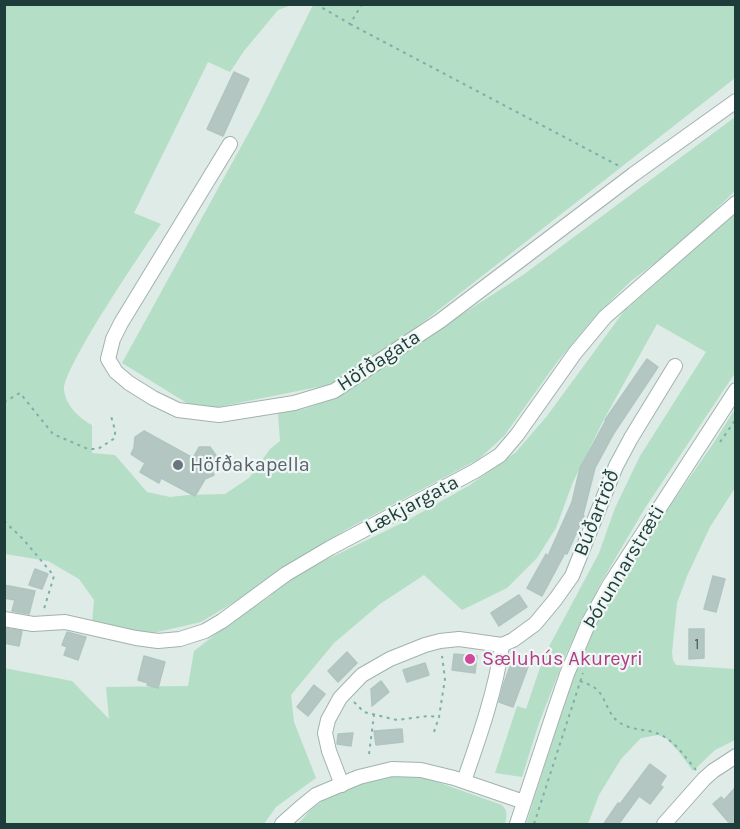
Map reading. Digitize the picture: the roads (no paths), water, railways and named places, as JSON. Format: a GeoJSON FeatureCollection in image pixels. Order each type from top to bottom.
{"type":"FeatureCollection","features":[{"type":"Feature","properties":{"kind":"street","name":"Höfðagata"},"geometry":{"type":"LineString","coordinates":[[230,144],[121,323],[113,339],[108,359],[116,372],[153,398],[178,410],[219,415],[294,403],[334,391],[440,321],[634,174],[735,101]]}},
{"type":"Feature","properties":{"kind":"street","name":"Lækjargata"},"geometry":{"type":"LineString","coordinates":[[4,619],[25,624],[65,622],[148,640],[170,640],[205,631],[286,574],[475,471],[500,455],[604,317],[735,203]]}},
{"type":"Feature","properties":{"kind":"street","name":"Búðartröð"},"geometry":{"type":"LineString","coordinates":[[502,645],[535,624],[572,576],[616,466],[675,366]]}},
{"type":"Feature","properties":{"kind":"street","name":"Þórunnarstræti"},"geometry":{"type":"LineString","coordinates":[[517,825],[567,674],[589,622],[610,584],[735,390]]}},
{"type":"Feature","properties":{"kind":"street"},"geometry":{"type":"LineString","coordinates":[[342,785],[329,751],[326,733],[328,720],[340,698],[362,675],[390,659],[425,645],[459,639],[502,645],[496,678],[464,782]]}},
{"type":"Feature","properties":{"kind":"street"},"geometry":{"type":"LineString","coordinates":[[664,825],[704,779],[735,756]]}},
{"type":"Feature","properties":{"kind":"street"},"geometry":{"type":"LineString","coordinates":[[282,825],[316,795],[359,777],[392,770],[421,770],[525,801]]}},
{"type":"Feature","properties":{"kind":"place","name":"Höfðakapella"},"geometry":{"type":"Point","coordinates":[178,465]}},
{"type":"Feature","properties":{"kind":"place","name":"Sæluhús Akureyri"},"geometry":{"type":"Point","coordinates":[470,659]}}]}
